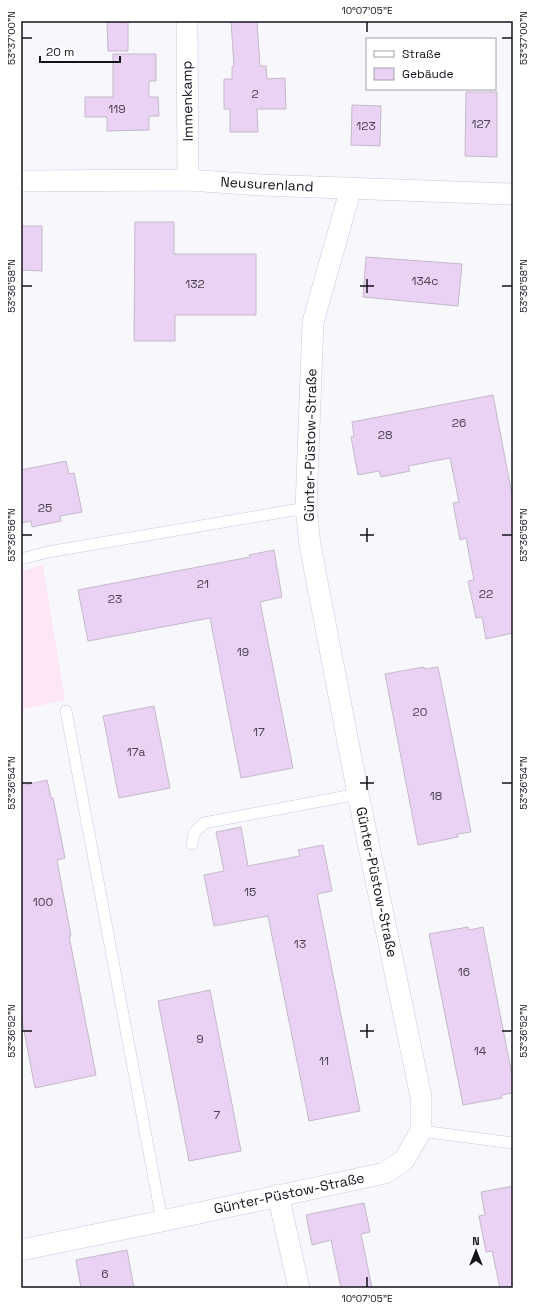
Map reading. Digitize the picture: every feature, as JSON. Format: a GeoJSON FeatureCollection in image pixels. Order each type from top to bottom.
{"type":"FeatureCollection","features":[{"type":"Feature","properties":{"kind":"street","name":"Immenkamp"},"geometry":{"type":"LineString","coordinates":[[186,21],[188,180]]}},
{"type":"Feature","properties":{"kind":"street","name":"Neusurenland"},"geometry":{"type":"LineString","coordinates":[[21,181],[188,180],[261,185],[513,194]]}},
{"type":"Feature","properties":{"kind":"street","name":"Günter-Püstow-Straße"},"geometry":{"type":"LineString","coordinates":[[21,1250],[385,1173],[404,1160],[421,1131],[421,1097],[358,794],[310,545],[306,508],[313,322],[351,188]]}},
{"type":"Feature","properties":{"kind":"street"},"geometry":{"type":"LineString","coordinates":[[278,1195],[299,1288]]}},
{"type":"Feature","properties":{"kind":"lane"},"geometry":{"type":"LineString","coordinates":[[21,559],[48,552],[306,508]]}},
{"type":"Feature","properties":{"kind":"lane"},"geometry":{"type":"LineString","coordinates":[[66,711],[162,1221]]}},
{"type":"Feature","properties":{"kind":"lane"},"geometry":{"type":"LineString","coordinates":[[192,844],[194,833],[204,823],[358,794]]}},
{"type":"Feature","properties":{"kind":"lane"},"geometry":{"type":"LineString","coordinates":[[421,1131],[513,1143]]}},
{"type":"Feature","properties":{"kind":"shaded area"},"geometry":{"type":"Polygon","coordinates":[[[43,565],[65,700],[21,710],[21,571],[43,565]]]}},
{"type":"Feature","properties":{"kind":"building"},"geometry":{"type":"Polygon","coordinates":[[[107,21],[128,21],[128,51],[108,51],[107,21]]]}},
{"type":"Feature","properties":{"kind":"building"},"geometry":{"type":"Polygon","coordinates":[[[231,21],[257,21],[260,66],[266,66],[267,79],[285,78],[286,109],[257,109],[258,132],[230,132],[230,109],[224,109],[224,79],[232,79],[232,67],[234,66],[231,21]]]}},
{"type":"Feature","properties":{"kind":"building"},"geometry":{"type":"Polygon","coordinates":[[[113,54],[156,54],[156,81],[149,81],[149,97],[158,97],[159,116],[149,116],[149,130],[107,131],[107,117],[85,117],[85,97],[113,97],[113,54]]]}},
{"type":"Feature","properties":{"kind":"building"},"geometry":{"type":"Polygon","coordinates":[[[466,92],[497,92],[497,157],[465,156],[466,92]]]}},
{"type":"Feature","properties":{"kind":"building"},"geometry":{"type":"Polygon","coordinates":[[[352,105],[381,106],[380,146],[351,145],[352,105]]]}},
{"type":"Feature","properties":{"kind":"building"},"geometry":{"type":"Polygon","coordinates":[[[135,222],[174,222],[174,254],[256,254],[256,315],[175,315],[175,341],[134,341],[135,222]]]}},
{"type":"Feature","properties":{"kind":"building"},"geometry":{"type":"Polygon","coordinates":[[[21,226],[42,226],[42,271],[21,270],[21,226]]]}},
{"type":"Feature","properties":{"kind":"building"},"geometry":{"type":"Polygon","coordinates":[[[366,257],[462,264],[458,306],[363,297],[366,257]]]}},
{"type":"Feature","properties":{"kind":"building"},"geometry":{"type":"Polygon","coordinates":[[[493,395],[513,500],[513,633],[486,639],[482,617],[476,618],[468,581],[474,580],[466,538],[460,540],[453,503],[459,502],[450,458],[408,466],[410,471],[381,477],[379,471],[358,475],[351,437],[354,436],[352,422],[493,395]]]}},
{"type":"Feature","properties":{"kind":"building"},"geometry":{"type":"Polygon","coordinates":[[[66,461],[69,474],[74,473],[82,512],[60,516],[61,521],[32,527],[31,521],[21,523],[21,470],[66,461]]]}},
{"type":"Feature","properties":{"kind":"building"},"geometry":{"type":"Polygon","coordinates":[[[274,550],[282,597],[260,602],[293,768],[241,778],[210,618],[88,641],[78,590],[250,557],[249,555],[274,550]]]}},
{"type":"Feature","properties":{"kind":"building"},"geometry":{"type":"Polygon","coordinates":[[[424,667],[424,669],[438,667],[471,832],[457,834],[458,837],[418,845],[385,674],[424,667]]]}},
{"type":"Feature","properties":{"kind":"building"},"geometry":{"type":"Polygon","coordinates":[[[154,706],[170,788],[119,798],[103,716],[154,706]]]}},
{"type":"Feature","properties":{"kind":"building"},"geometry":{"type":"Polygon","coordinates":[[[47,780],[51,798],[53,798],[65,858],[57,860],[71,936],[69,936],[96,1075],[35,1088],[21,1015],[21,786],[47,780]]]}},
{"type":"Feature","properties":{"kind":"building"},"geometry":{"type":"Polygon","coordinates":[[[241,827],[248,866],[300,856],[298,850],[323,845],[332,891],[317,894],[360,1111],[309,1121],[268,916],[214,926],[204,875],[224,871],[216,832],[241,827]]]}},
{"type":"Feature","properties":{"kind":"building"},"geometry":{"type":"Polygon","coordinates":[[[468,927],[469,930],[483,927],[513,1080],[513,1093],[501,1095],[502,1098],[463,1105],[429,934],[468,927]]]}},
{"type":"Feature","properties":{"kind":"building"},"geometry":{"type":"Polygon","coordinates":[[[210,990],[241,1151],[189,1161],[158,1001],[210,990]]]}},
{"type":"Feature","properties":{"kind":"building"},"geometry":{"type":"Polygon","coordinates":[[[513,1186],[513,1288],[500,1288],[492,1251],[486,1252],[479,1216],[485,1215],[481,1192],[513,1186]]]}},
{"type":"Feature","properties":{"kind":"building"},"geometry":{"type":"Polygon","coordinates":[[[364,1203],[370,1232],[361,1234],[372,1288],[341,1288],[331,1240],[312,1245],[306,1215],[364,1203]]]}},
{"type":"Feature","properties":{"kind":"building"},"geometry":{"type":"Polygon","coordinates":[[[127,1250],[134,1288],[81,1288],[76,1260],[127,1250]]]}}]}
